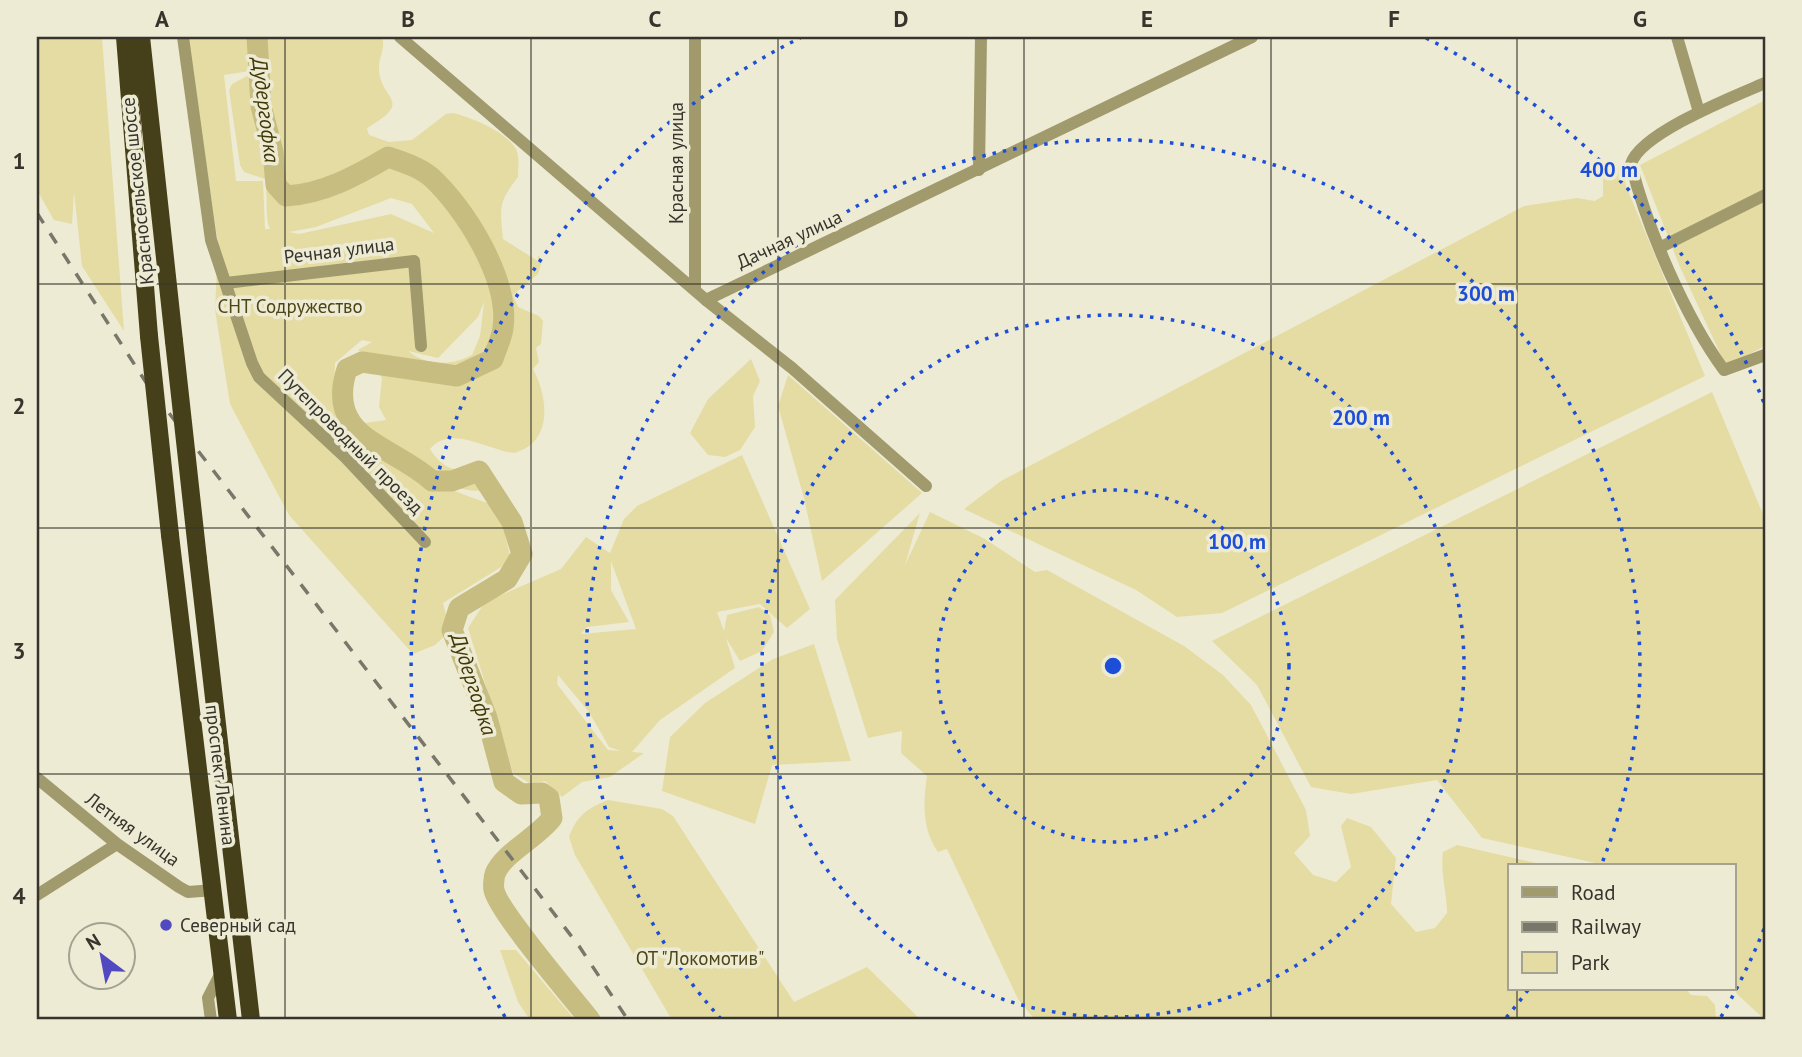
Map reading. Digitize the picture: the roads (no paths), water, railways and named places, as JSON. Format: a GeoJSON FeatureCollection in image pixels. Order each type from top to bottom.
{"type":"FeatureCollection","features":[{"type":"Feature","properties":{"kind":"highway","name":"Красносельское шоссе"},"geometry":{"type":"LineString","coordinates":[[125,37],[149,336],[170,535]]}},
{"type":"Feature","properties":{"kind":"highway","name":"Красносельское шоссе"},"geometry":{"type":"LineString","coordinates":[[141,37],[198,559]]}},
{"type":"Feature","properties":{"kind":"highway","name":"проспект Ленина"},"geometry":{"type":"LineString","coordinates":[[170,535],[228,1020]]}},
{"type":"Feature","properties":{"kind":"highway","name":"проспект Ленина"},"geometry":{"type":"LineString","coordinates":[[198,559],[251,1020]]}},
{"type":"Feature","properties":{"kind":"street","name":"Путепроводный проезд"},"geometry":{"type":"LineString","coordinates":[[183,37],[211,240],[259,377],[344,456],[425,542]]}},
{"type":"Feature","properties":{"kind":"street"},"geometry":{"type":"LineString","coordinates":[[400,37],[706,300],[792,368],[926,485]]}},
{"type":"Feature","properties":{"kind":"street","name":"Красная улица"},"geometry":{"type":"LineString","coordinates":[[695,37],[695,290]]}},
{"type":"Feature","properties":{"kind":"street"},"geometry":{"type":"LineString","coordinates":[[979,170],[981,37]]}},
{"type":"Feature","properties":{"kind":"street","name":"Дачная улица"},"geometry":{"type":"LineString","coordinates":[[706,300],[1252,37]]}},
{"type":"Feature","properties":{"kind":"street"},"geometry":{"type":"LineString","coordinates":[[1677,37],[1699,112]]}},
{"type":"Feature","properties":{"kind":"street"},"geometry":{"type":"LineString","coordinates":[[1765,83],[1699,112],[1634,153],[1631,164],[1661,247],[1704,343],[1724,370],[1765,355]]}},
{"type":"Feature","properties":{"kind":"street"},"geometry":{"type":"LineString","coordinates":[[1661,247],[1765,195]]}},
{"type":"Feature","properties":{"kind":"street","name":"Речная улица"},"geometry":{"type":"LineString","coordinates":[[226,283],[414,261],[421,346]]}},
{"type":"Feature","properties":{"kind":"street","name":"Летняя улица"},"geometry":{"type":"LineString","coordinates":[[37,778],[117,845],[187,892],[214,890]]}},
{"type":"Feature","properties":{"kind":"street"},"geometry":{"type":"LineString","coordinates":[[37,895],[117,845]]}},
{"type":"Feature","properties":{"kind":"street"},"geometry":{"type":"LineString","coordinates":[[211,1020],[208,998],[223,969]]}},
{"type":"Feature","properties":{"kind":"waterway","name":"Дудергофка"},"geometry":{"type":"LineString","coordinates":[[257,37],[261,106],[273,152],[276,185],[286,196],[326,188],[388,157],[421,170],[444,190],[471,226],[492,267],[503,309],[503,328],[493,359],[457,376],[362,362],[347,369],[342,392],[345,411],[354,426],[366,438],[432,481],[452,481],[479,471],[512,522],[522,554],[507,579],[459,608],[452,630],[487,718],[504,782],[521,794],[542,793],[549,798],[552,818],[505,859],[495,875],[494,890],[521,934],[590,1020]]}},
{"type":"Feature","properties":{"kind":"railway"},"geometry":{"type":"LineString","coordinates":[[37,213],[149,387],[579,946],[628,1020]]}},
{"type":"Feature","properties":{"kind":"place","name":"Северный сад"},"geometry":{"type":"Point","coordinates":[166,925]}},
{"type":"Feature","properties":{"kind":"park label","name":"СНТ Содружество"},"geometry":{"type":"Point","coordinates":[290,306]}},
{"type":"Feature","properties":{"kind":"park label","name":"ОТ \"Локомотив\""},"geometry":{"type":"Point","coordinates":[700,958]}}]}
